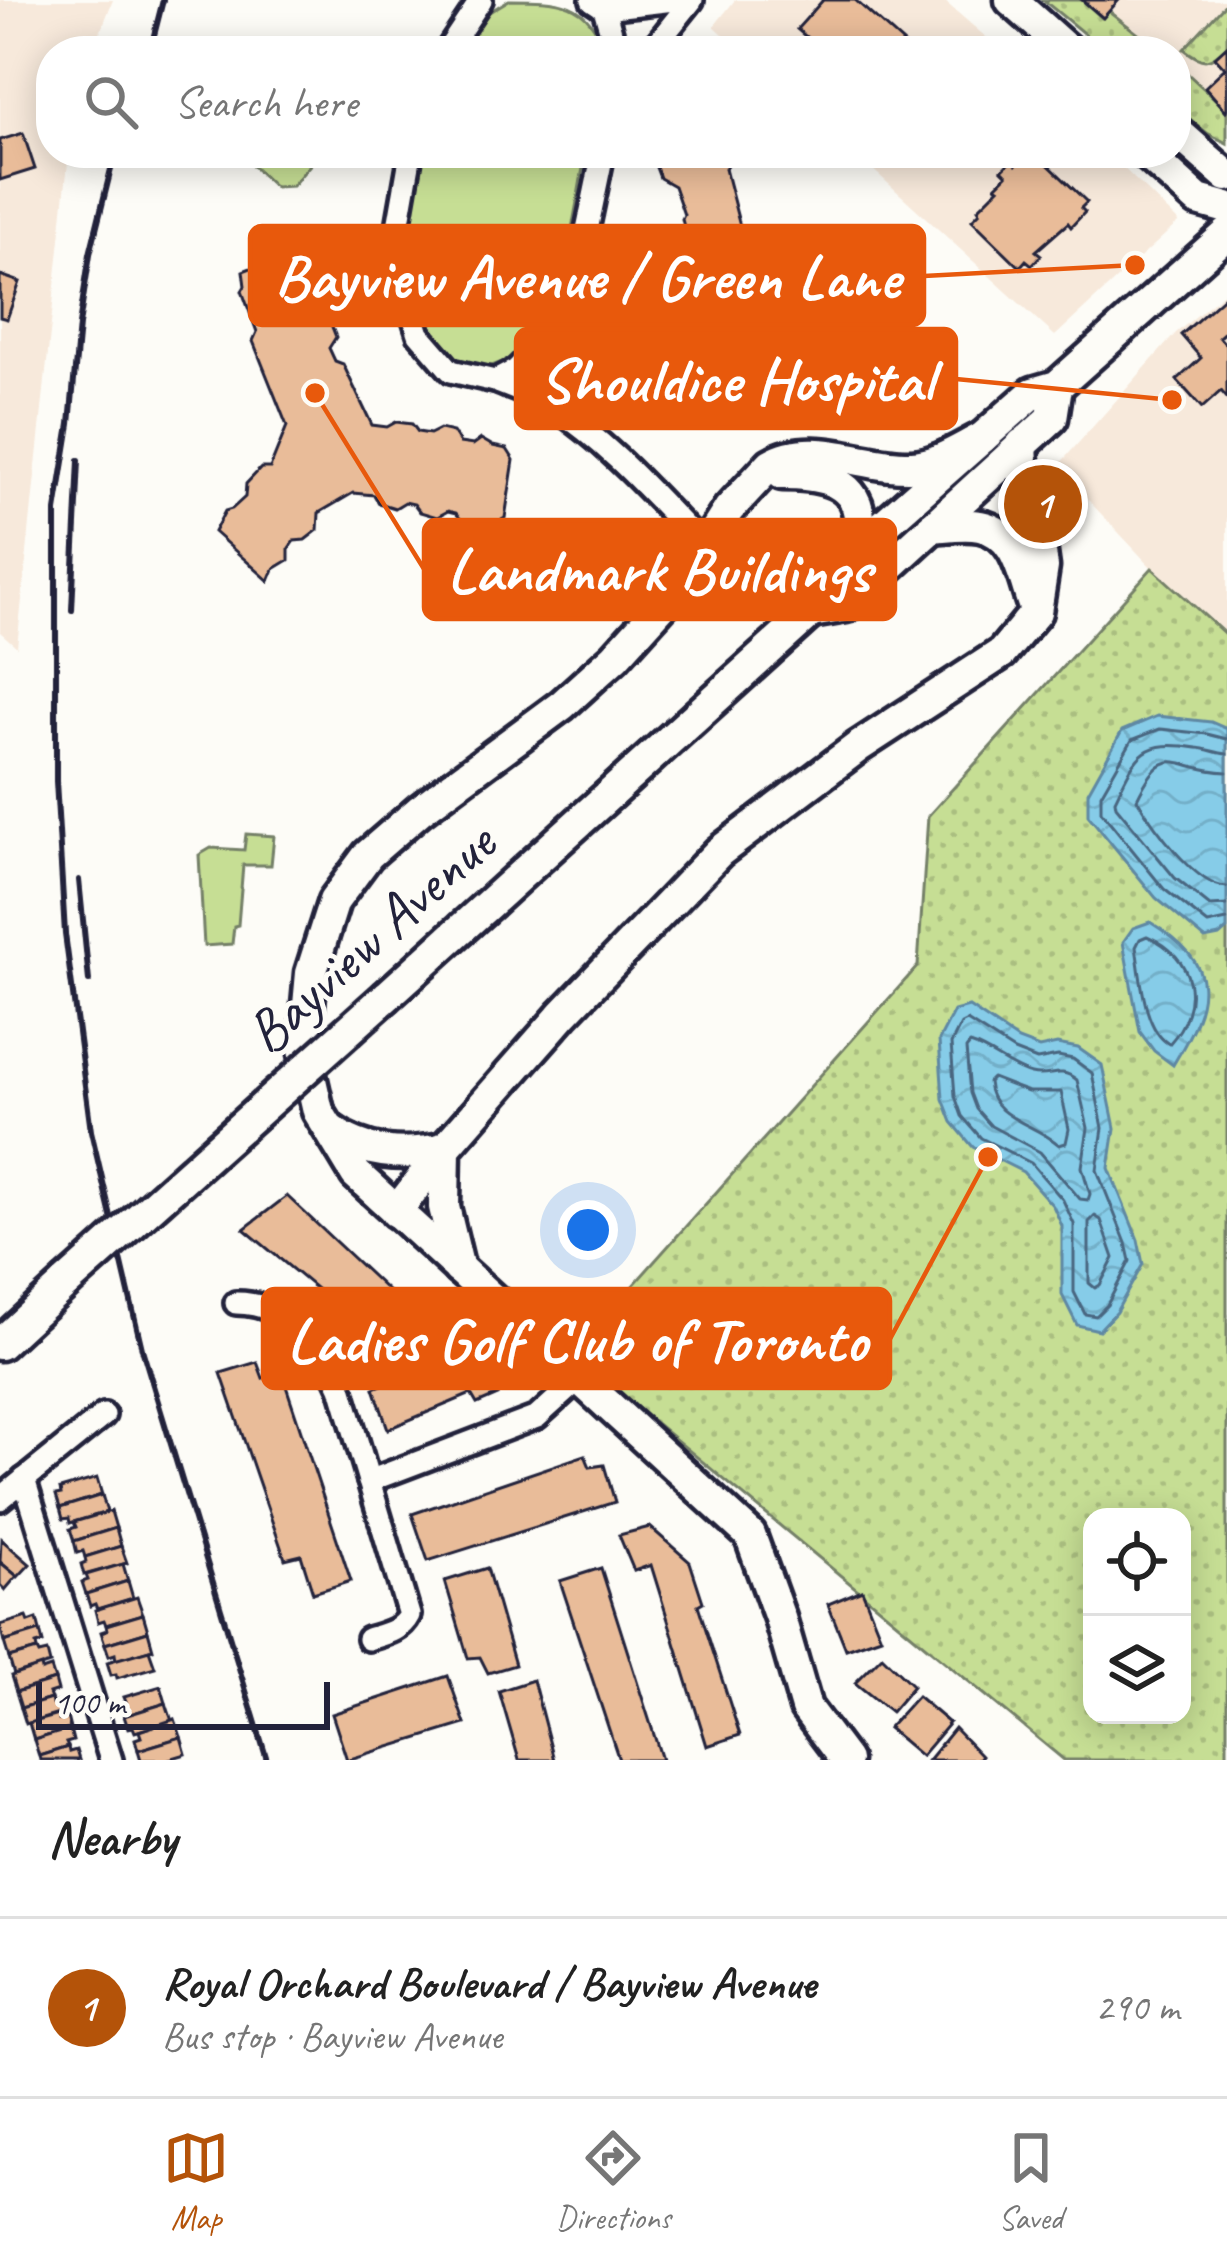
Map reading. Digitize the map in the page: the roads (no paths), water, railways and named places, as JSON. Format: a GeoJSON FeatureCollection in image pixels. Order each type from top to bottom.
{"type":"FeatureCollection","features":[{"type":"Feature","properties":{"kind":"street"},"geometry":{"type":"LineString","coordinates":[[457,36],[482,0]]}},
{"type":"Feature","properties":{"kind":"street"},"geometry":{"type":"LineString","coordinates":[[1011,0],[1051,36]]}},
{"type":"Feature","properties":{"kind":"street"},"geometry":{"type":"LineString","coordinates":[[611,36],[598,4],[683,4]]}},
{"type":"Feature","properties":{"kind":"street"},"geometry":{"type":"LineString","coordinates":[[661,36],[683,4]]}},
{"type":"Feature","properties":{"kind":"street"},"geometry":{"type":"LineString","coordinates":[[1191,144],[1227,176]]}},
{"type":"Feature","properties":{"kind":"street"},"geometry":{"type":"LineString","coordinates":[[408,168],[398,227],[408,300],[419,334],[451,371],[495,381],[551,405],[628,470],[705,548]]}},
{"type":"Feature","properties":{"kind":"street"},"geometry":{"type":"LineString","coordinates":[[495,381],[516,370],[539,346],[572,287],[600,168]]}},
{"type":"Feature","properties":{"kind":"street"},"geometry":{"type":"LineString","coordinates":[[1163,168],[1198,200],[1227,208]]}},
{"type":"Feature","properties":{"kind":"street","name":"Bayview Avenue"},"geometry":{"type":"LineString","coordinates":[[0,1344],[811,612],[821,580],[1033,393],[1057,386],[1227,233]]}},
{"type":"Feature","properties":{"kind":"street"},"geometry":{"type":"LineString","coordinates":[[539,346],[537,365],[551,405]]}},
{"type":"Feature","properties":{"kind":"street","name":"Bayview Avenue"},"geometry":{"type":"LineString","coordinates":[[811,612],[846,606],[1052,418],[1057,386]]}},
{"type":"Feature","properties":{"kind":"street"},"geometry":{"type":"LineString","coordinates":[[845,1760],[806,1708],[750,1534],[356,1174],[318,1112],[304,1049],[310,973],[334,901],[368,855],[544,720],[615,657],[682,583],[729,509],[762,472],[779,459],[806,454],[913,466],[933,462],[982,438]]}},
{"type":"Feature","properties":{"kind":"street"},"geometry":{"type":"LineString","coordinates":[[396,1213],[445,1148],[563,1014],[719,852],[858,747],[1002,653],[1036,612],[1043,567],[1039,539],[1024,501],[1022,444]]}},
{"type":"Feature","properties":{"kind":"street"},"geometry":{"type":"LineString","coordinates":[[762,472],[809,473],[839,484],[859,518],[848,556]]}},
{"type":"Feature","properties":{"kind":"street"},"geometry":{"type":"LineString","coordinates":[[932,527],[980,526],[998,532],[1014,548],[1036,612]]}},
{"type":"Feature","properties":{"kind":"street"},"geometry":{"type":"LineString","coordinates":[[325,1126],[343,1139],[380,1153],[445,1148]]}},
{"type":"Feature","properties":{"kind":"street"},"geometry":{"type":"LineString","coordinates":[[445,1148],[444,1207],[459,1269]]}},
{"type":"Feature","properties":{"kind":"street"},"geometry":{"type":"LineString","coordinates":[[236,1303],[269,1307],[298,1327],[323,1355],[341,1388],[409,1615],[404,1624],[368,1639]]}},
{"type":"Feature","properties":{"kind":"street"},"geometry":{"type":"LineString","coordinates":[[369,1480],[537,1417],[579,1379]]}},
{"type":"Feature","properties":{"kind":"street"},"geometry":{"type":"LineString","coordinates":[[0,1499],[104,1415]]}},
{"type":"Feature","properties":{"kind":"street"},"geometry":{"type":"LineString","coordinates":[[24,1479],[111,1760]]}},
{"type":"Feature","properties":{"kind":"water"},"geometry":{"type":"Polygon","coordinates":[[[1157,716],[1211,722],[1227,729],[1227,929],[1219,936],[1205,939],[1156,898],[1088,815],[1088,792],[1122,731],[1157,716]]]}},
{"type":"Feature","properties":{"kind":"water"},"geometry":{"type":"Polygon","coordinates":[[[1150,922],[1189,954],[1203,986],[1196,1021],[1173,1065],[1140,1032],[1123,942],[1133,928],[1150,922]]]}},
{"type":"Feature","properties":{"kind":"water"},"geometry":{"type":"Polygon","coordinates":[[[969,1007],[1018,1040],[1039,1048],[1057,1044],[1078,1048],[1102,1065],[1115,1128],[1109,1168],[1143,1264],[1116,1312],[1099,1330],[1077,1325],[1062,1295],[1062,1226],[1053,1206],[1023,1172],[973,1147],[952,1122],[943,1099],[939,1040],[954,1011],[969,1007]]]}},
{"type":"Feature","properties":{"kind":"railway"},"geometry":{"type":"LineString","coordinates":[[154,36],[163,0]]}},
{"type":"Feature","properties":{"kind":"railway"},"geometry":{"type":"LineString","coordinates":[[111,168],[90,254],[56,511],[56,781],[65,934],[91,1131],[142,1349],[267,1760]]}},
{"type":"Feature","properties":{"kind":"railway"},"geometry":{"type":"LineString","coordinates":[[72,610],[79,460]]}},
{"type":"Feature","properties":{"kind":"railway"},"geometry":{"type":"LineString","coordinates":[[79,880],[89,981]]}},
{"type":"Feature","properties":{"kind":"place","name":"Bayview Avenue / Green Lane"},"geometry":{"type":"Point","coordinates":[1135,265]}},
{"type":"Feature","properties":{"kind":"place","name":"Landmark Buildings"},"geometry":{"type":"Point","coordinates":[315,393]}},
{"type":"Feature","properties":{"kind":"place","name":"Shouldice Hospital"},"geometry":{"type":"Point","coordinates":[1172,400]}},
{"type":"Feature","properties":{"kind":"place","name":"Royal Orchard Boulevard / Bayview Avenue"},"geometry":{"type":"Point","coordinates":[1043,504]}},
{"type":"Feature","properties":{"kind":"place","name":"Ladies Golf Club of Toronto"},"geometry":{"type":"Point","coordinates":[988,1157]}}]}
